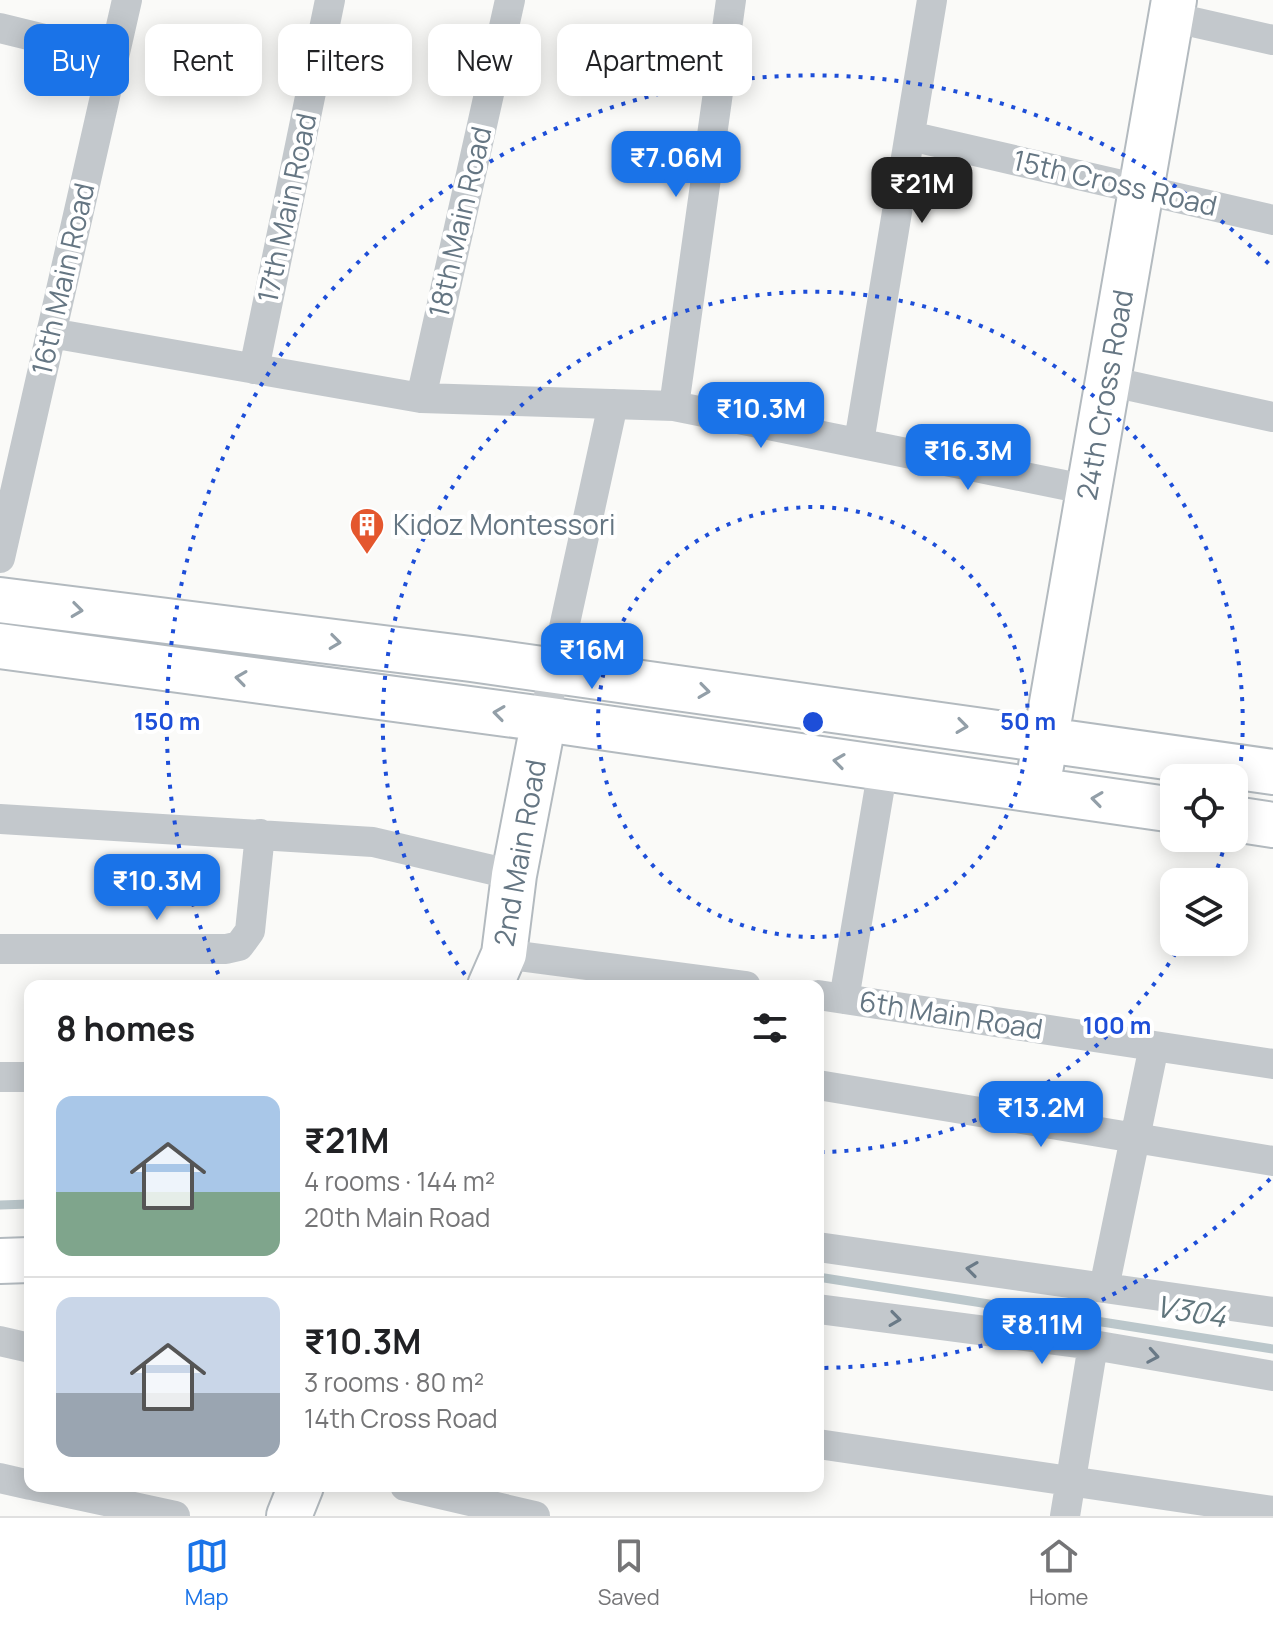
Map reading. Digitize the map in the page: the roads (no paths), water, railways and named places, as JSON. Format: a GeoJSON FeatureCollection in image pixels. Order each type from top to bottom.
{"type":"FeatureCollection","features":[{"type":"Feature","properties":{"kind":"main road","name":"24th Cross Road"},"geometry":{"type":"LineString","coordinates":[[1037,790],[1172,9]]}},
{"type":"Feature","properties":{"kind":"main road"},"geometry":{"type":"LineString","coordinates":[[0,600],[1046,737],[1273,772]]}},
{"type":"Feature","properties":{"kind":"main road"},"geometry":{"type":"LineString","coordinates":[[0,646],[544,719],[1160,808]]}},
{"type":"Feature","properties":{"kind":"main road","name":"2nd Main Road"},"geometry":{"type":"LineString","coordinates":[[497,970],[544,719]]}},
{"type":"Feature","properties":{"kind":"main road"},"geometry":{"type":"LineString","coordinates":[[1248,821],[1273,825]]}},
{"type":"Feature","properties":{"kind":"main road"},"geometry":{"type":"LineString","coordinates":[[0,1261],[24,1260]]}},
{"type":"Feature","properties":{"kind":"main road"},"geometry":{"type":"LineString","coordinates":[[289,1516],[299,1492]]}},
{"type":"Feature","properties":{"kind":"street","name":"16th Main Road"},"geometry":{"type":"LineString","coordinates":[[121,24],[127,0]]}},
{"type":"Feature","properties":{"kind":"street","name":"17th Main Road"},"geometry":{"type":"LineString","coordinates":[[254,369],[330,0]]}},
{"type":"Feature","properties":{"kind":"street","name":"18th Main Road"},"geometry":{"type":"LineString","coordinates":[[421,398],[510,0]]}},
{"type":"Feature","properties":{"kind":"street"},"geometry":{"type":"LineString","coordinates":[[674,406],[731,0]]}},
{"type":"Feature","properties":{"kind":"street"},"geometry":{"type":"LineString","coordinates":[[859,442],[932,0]]}},
{"type":"Feature","properties":{"kind":"street"},"geometry":{"type":"LineString","coordinates":[[1172,9],[1273,40]]}},
{"type":"Feature","properties":{"kind":"street"},"geometry":{"type":"LineString","coordinates":[[0,28],[24,34]]}},
{"type":"Feature","properties":{"kind":"street","name":"16th Main Road"},"geometry":{"type":"LineString","coordinates":[[0,558],[105,96]]}},
{"type":"Feature","properties":{"kind":"street","name":"15th Cross Road"},"geometry":{"type":"LineString","coordinates":[[910,136],[1273,220]]}},
{"type":"Feature","properties":{"kind":"street"},"geometry":{"type":"LineString","coordinates":[[51,333],[421,398],[674,406],[1089,490]]}},
{"type":"Feature","properties":{"kind":"street"},"geometry":{"type":"LineString","coordinates":[[1108,381],[1273,417]]}},
{"type":"Feature","properties":{"kind":"street"},"geometry":{"type":"LineString","coordinates":[[544,719],[613,404]]}},
{"type":"Feature","properties":{"kind":"street"},"geometry":{"type":"LineString","coordinates":[[831,997],[883,768]]}},
{"type":"Feature","properties":{"kind":"street"},"geometry":{"type":"LineString","coordinates":[[0,819],[373,842],[514,875]]}},
{"type":"Feature","properties":{"kind":"street"},"geometry":{"type":"LineString","coordinates":[[0,949],[226,949],[239,946],[250,931],[260,834]]}},
{"type":"Feature","properties":{"kind":"street"},"geometry":{"type":"LineString","coordinates":[[497,970],[653,980]]}},
{"type":"Feature","properties":{"kind":"street","name":"6th Main Road"},"geometry":{"type":"LineString","coordinates":[[831,997],[1273,1064]]}},
{"type":"Feature","properties":{"kind":"street"},"geometry":{"type":"LineString","coordinates":[[1104,1288],[1154,1046]]}},
{"type":"Feature","properties":{"kind":"street"},"geometry":{"type":"LineString","coordinates":[[0,1077],[24,1077]]}},
{"type":"Feature","properties":{"kind":"street"},"geometry":{"type":"LineString","coordinates":[[824,1086],[1273,1161]]}},
{"type":"Feature","properties":{"kind":"street"},"geometry":{"type":"LineString","coordinates":[[824,1248],[1273,1312]]}},
{"type":"Feature","properties":{"kind":"street"},"geometry":{"type":"LineString","coordinates":[[824,1310],[1093,1345],[1273,1376]]}},
{"type":"Feature","properties":{"kind":"street"},"geometry":{"type":"LineString","coordinates":[[0,1341],[24,1347]]}},
{"type":"Feature","properties":{"kind":"street"},"geometry":{"type":"LineString","coordinates":[[1065,1516],[1093,1345]]}},
{"type":"Feature","properties":{"kind":"street"},"geometry":{"type":"LineString","coordinates":[[824,1445],[1273,1511]]}},
{"type":"Feature","properties":{"kind":"street"},"geometry":{"type":"LineString","coordinates":[[0,1478],[24,1484]]}},
{"type":"Feature","properties":{"kind":"street"},"geometry":{"type":"LineString","coordinates":[[64,1492],[175,1516]]}},
{"type":"Feature","properties":{"kind":"street"},"geometry":{"type":"LineString","coordinates":[[431,1492],[535,1516]]}},
{"type":"Feature","properties":{"kind":"waterway","name":"V304"},"geometry":{"type":"LineString","coordinates":[[0,1205],[24,1204]]}},
{"type":"Feature","properties":{"kind":"waterway","name":"V304"},"geometry":{"type":"LineString","coordinates":[[824,1278],[1273,1349]]}},
{"type":"Feature","properties":{"kind":"place","name":"Kidoz Montessori"},"geometry":{"type":"Point","coordinates":[367,556]}}]}
